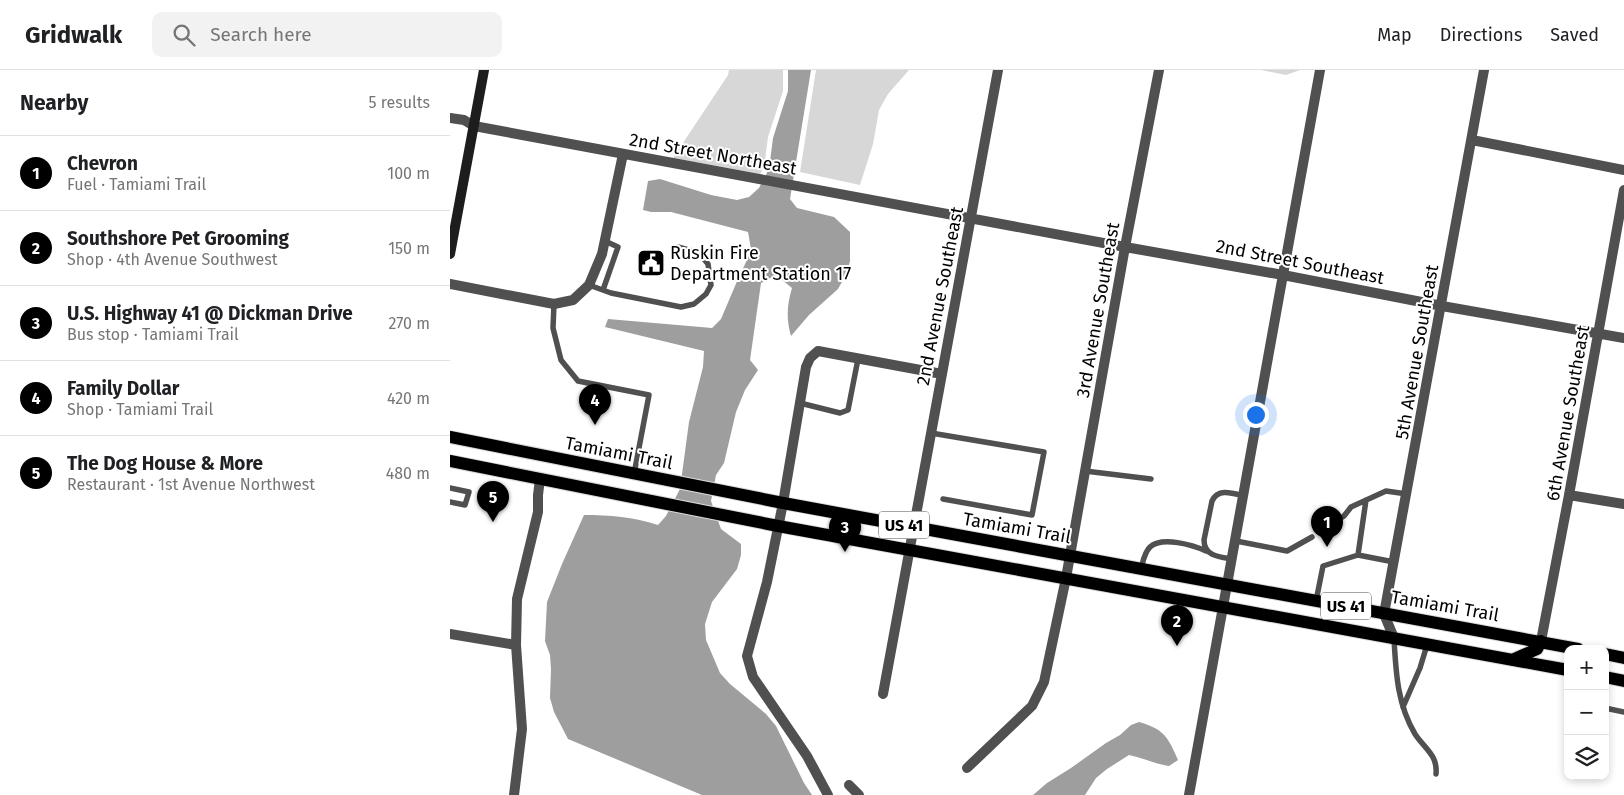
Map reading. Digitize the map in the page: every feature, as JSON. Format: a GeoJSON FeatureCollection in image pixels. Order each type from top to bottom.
{"type":"FeatureCollection","features":[{"type":"Feature","properties":{"kind":"main road","name":"Tamiami Trail"},"geometry":{"type":"LineString","coordinates":[[450,437],[783,503],[1564,646]]}},
{"type":"Feature","properties":{"kind":"main road","name":"US 41"},"geometry":{"type":"LineString","coordinates":[[450,461],[778,526],[1564,669]]}},
{"type":"Feature","properties":{"kind":"main road"},"geometry":{"type":"LineString","coordinates":[[1512,660],[1537,650],[1541,642]]}},
{"type":"Feature","properties":{"kind":"main road"},"geometry":{"type":"LineString","coordinates":[[1609,655],[1624,658]]}},
{"type":"Feature","properties":{"kind":"main road"},"geometry":{"type":"LineString","coordinates":[[1609,678],[1624,681]]}},
{"type":"Feature","properties":{"kind":"street"},"geometry":{"type":"LineString","coordinates":[[450,254],[454,211],[474,126],[484,70]]}},
{"type":"Feature","properties":{"kind":"street","name":"2nd Avenue Southeast"},"geometry":{"type":"LineString","coordinates":[[883,694],[998,70]]}},
{"type":"Feature","properties":{"kind":"street","name":"3rd Avenue Southeast"},"geometry":{"type":"LineString","coordinates":[[967,768],[1032,706],[1044,682],[1066,578],[1125,247],[1159,70]]}},
{"type":"Feature","properties":{"kind":"street"},"geometry":{"type":"LineString","coordinates":[[1189,795],[1320,70]]}},
{"type":"Feature","properties":{"kind":"street","name":"5th Avenue Southeast"},"geometry":{"type":"LineString","coordinates":[[1384,614],[1484,70]]}},
{"type":"Feature","properties":{"kind":"street","name":"2nd Street Northeast"},"geometry":{"type":"LineString","coordinates":[[450,118],[464,120],[474,126],[971,218]]}},
{"type":"Feature","properties":{"kind":"street"},"geometry":{"type":"LineString","coordinates":[[1472,140],[1624,170]]}},
{"type":"Feature","properties":{"kind":"street"},"geometry":{"type":"LineString","coordinates":[[450,284],[554,304],[573,300],[589,285],[602,254],[623,154]]}},
{"type":"Feature","properties":{"kind":"street","name":"6th Avenue Southeast"},"geometry":{"type":"LineString","coordinates":[[1541,642],[1624,190]]}},
{"type":"Feature","properties":{"kind":"street","name":"2nd Street Southeast"},"geometry":{"type":"LineString","coordinates":[[971,218],[1624,338]]}},
{"type":"Feature","properties":{"kind":"street"},"geometry":{"type":"LineString","coordinates":[[828,795],[807,756],[754,677],[747,656],[767,582],[783,503],[806,367],[810,358],[818,351],[942,374]]}},
{"type":"Feature","properties":{"kind":"street"},"geometry":{"type":"LineString","coordinates":[[514,795],[522,729],[516,646],[517,599],[538,512],[540,479]]}},
{"type":"Feature","properties":{"kind":"street"},"geometry":{"type":"LineString","coordinates":[[1569,495],[1624,504]]}},
{"type":"Feature","properties":{"kind":"street"},"geometry":{"type":"LineString","coordinates":[[1384,614],[1394,638]]}},
{"type":"Feature","properties":{"kind":"street"},"geometry":{"type":"LineString","coordinates":[[450,634],[516,646]]}},
{"type":"Feature","properties":{"kind":"street"},"geometry":{"type":"LineString","coordinates":[[849,785],[859,795]]}},
{"type":"Feature","properties":{"kind":"lane"},"geometry":{"type":"LineString","coordinates":[[603,290],[618,247],[605,241]]}},
{"type":"Feature","properties":{"kind":"lane"},"geometry":{"type":"LineString","coordinates":[[589,285],[603,290],[681,307],[694,304],[706,294],[711,284],[708,264],[699,253],[678,247]]}},
{"type":"Feature","properties":{"kind":"lane"},"geometry":{"type":"LineString","coordinates":[[554,304],[553,328],[561,360],[578,381],[649,395],[634,474]]}},
{"type":"Feature","properties":{"kind":"lane"},"geometry":{"type":"LineString","coordinates":[[800,403],[840,413],[848,410],[858,359]]}},
{"type":"Feature","properties":{"kind":"lane"},"geometry":{"type":"LineString","coordinates":[[931,433],[1044,452],[1032,515],[943,499]]}},
{"type":"Feature","properties":{"kind":"lane"},"geometry":{"type":"LineString","coordinates":[[1085,471],[1151,479]]}},
{"type":"Feature","properties":{"kind":"lane"},"geometry":{"type":"LineString","coordinates":[[450,488],[469,492],[464,504],[450,502]]}},
{"type":"Feature","properties":{"kind":"lane"},"geometry":{"type":"LineString","coordinates":[[1323,529],[1344,516],[1351,507],[1386,491],[1407,494]]}},
{"type":"Feature","properties":{"kind":"lane"},"geometry":{"type":"LineString","coordinates":[[1206,551],[1204,540],[1215,495],[1225,492],[1244,496]]}},
{"type":"Feature","properties":{"kind":"lane"},"geometry":{"type":"LineString","coordinates":[[1358,555],[1366,500]]}},
{"type":"Feature","properties":{"kind":"lane"},"geometry":{"type":"LineString","coordinates":[[1236,541],[1287,551],[1312,537]]}},
{"type":"Feature","properties":{"kind":"lane"},"geometry":{"type":"LineString","coordinates":[[1141,569],[1146,552],[1156,543],[1174,542],[1189,545],[1216,556],[1233,559]]}},
{"type":"Feature","properties":{"kind":"lane"},"geometry":{"type":"LineString","coordinates":[[1316,601],[1323,566],[1358,555],[1394,562]]}},
{"type":"Feature","properties":{"kind":"lane"},"geometry":{"type":"LineString","coordinates":[[1394,638],[1397,682],[1402,707],[1417,736],[1436,760],[1436,774]]}},
{"type":"Feature","properties":{"kind":"lane"},"geometry":{"type":"LineString","coordinates":[[1402,707],[1420,668],[1427,645]]}},
{"type":"Feature","properties":{"kind":"lane"},"geometry":{"type":"LineString","coordinates":[[1609,709],[1624,712]]}},
{"type":"Feature","properties":{"kind":"shaded area"},"geometry":{"type":"Polygon","coordinates":[[[729,70],[783,70],[783,91],[768,137],[764,167],[760,174],[673,158],[728,75],[729,70]]]}},
{"type":"Feature","properties":{"kind":"shaded area"},"geometry":{"type":"Polygon","coordinates":[[[788,70],[811,70],[790,199],[797,208],[834,217],[850,232],[850,261],[847,273],[838,289],[809,315],[791,336],[788,312],[792,288],[776,275],[761,283],[750,360],[758,370],[745,390],[736,412],[724,463],[716,475],[711,501],[721,529],[741,544],[741,555],[737,569],[712,602],[705,624],[706,640],[720,673],[730,684],[766,714],[776,726],[804,783],[812,795],[702,795],[568,739],[554,712],[550,698],[550,655],[545,641],[547,602],[584,515],[621,517],[658,525],[666,516],[680,489],[689,422],[703,367],[704,351],[605,327],[608,319],[712,328],[721,319],[751,249],[748,232],[671,212],[643,210],[648,181],[660,179],[711,195],[737,200],[749,197],[759,188],[769,169],[773,138],[788,91],[788,70]]]}},
{"type":"Feature","properties":{"kind":"shaded area"},"geometry":{"type":"Polygon","coordinates":[[[816,70],[909,70],[888,94],[879,110],[873,144],[860,185],[800,172],[816,70]]]}},
{"type":"Feature","properties":{"kind":"shaded area"},"geometry":{"type":"Polygon","coordinates":[[[1261,70],[1300,70],[1286,75],[1261,70]]]}},
{"type":"Feature","properties":{"kind":"shaded area"},"geometry":{"type":"Polygon","coordinates":[[[1139,722],[1160,731],[1168,740],[1178,760],[1169,766],[1129,755],[1096,778],[1085,795],[1033,795],[1047,783],[1120,735],[1131,725],[1139,722]]]}},
{"type":"Feature","properties":{"kind":"place","name":"Ruskin Fire Department Station 17"},"geometry":{"type":"Point","coordinates":[651,263]}},
{"type":"Feature","properties":{"kind":"place","name":"Family Dollar"},"geometry":{"type":"Point","coordinates":[595,425]}},
{"type":"Feature","properties":{"kind":"place","name":"The Dog House & More"},"geometry":{"type":"Point","coordinates":[493,522]}},
{"type":"Feature","properties":{"kind":"place","name":"Chevron"},"geometry":{"type":"Point","coordinates":[1327,547]}},
{"type":"Feature","properties":{"kind":"place","name":"U.S. Highway 41 @ Dickman Drive"},"geometry":{"type":"Point","coordinates":[845,552]}},
{"type":"Feature","properties":{"kind":"place","name":"Southshore Pet Grooming"},"geometry":{"type":"Point","coordinates":[1177,646]}}]}
